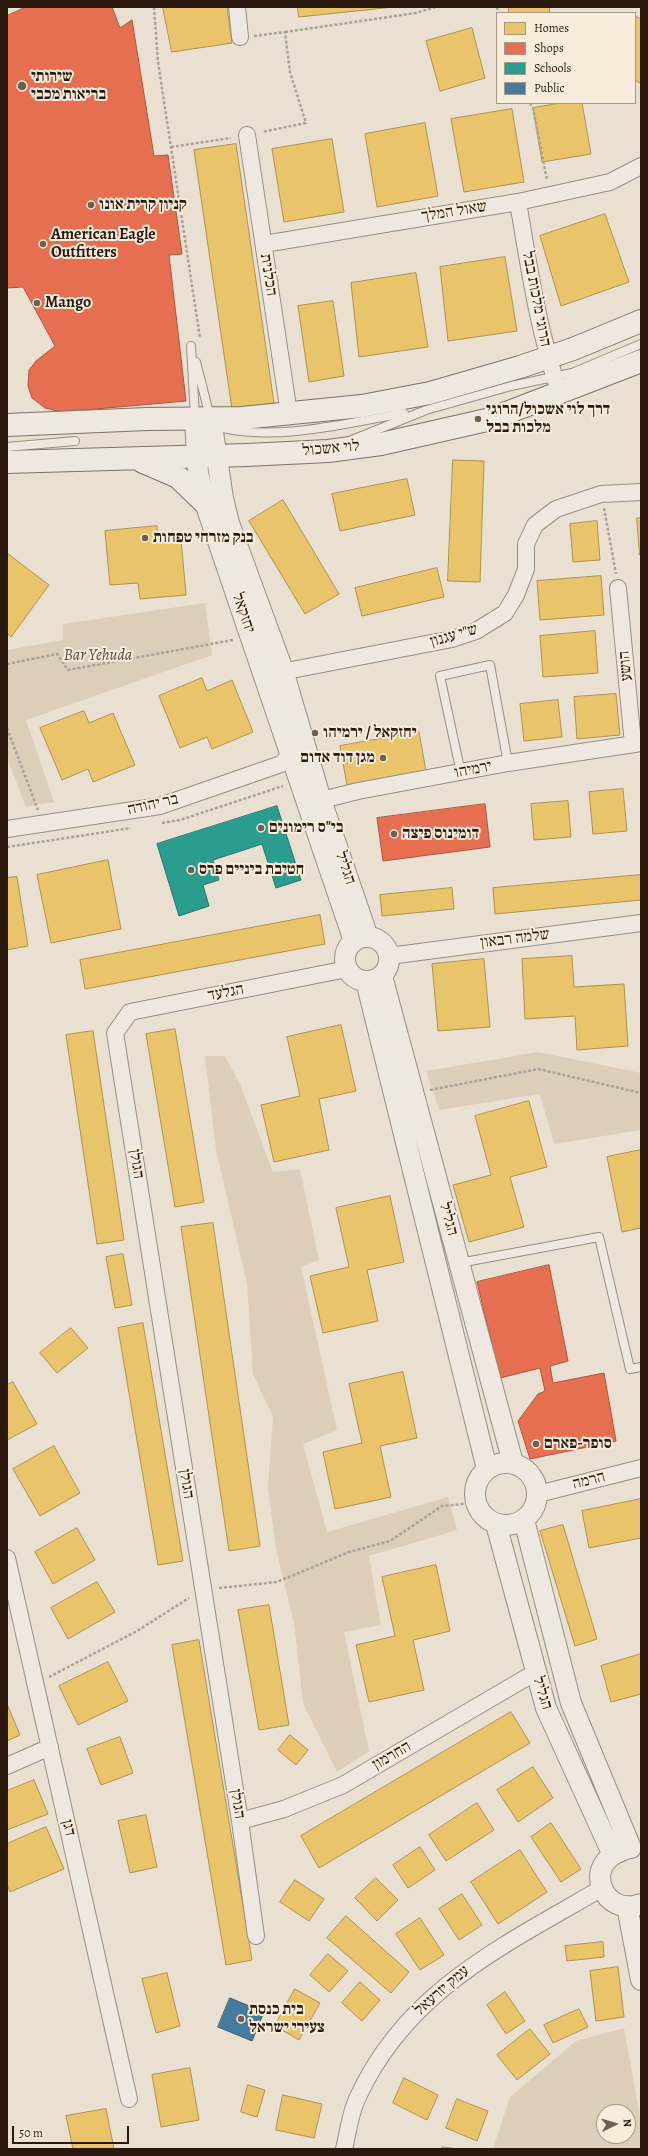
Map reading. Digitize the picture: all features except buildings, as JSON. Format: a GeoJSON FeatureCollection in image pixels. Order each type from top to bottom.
{"type":"FeatureCollection","features":[{"type":"Feature","properties":{"kind":"main road","name":"לוי אשכול"},"geometry":{"type":"LineString","coordinates":[[7,462],[328,451],[402,440],[463,427],[491,419],[641,321]]}},
{"type":"Feature","properties":{"kind":"main road","name":"לוי אשכול"},"geometry":{"type":"LineString","coordinates":[[8,424],[206,421],[292,414],[362,406],[430,393],[554,377],[641,362]]}},
{"type":"Feature","properties":{"kind":"main road"},"geometry":{"type":"LineString","coordinates":[[132,458],[167,470],[178,477],[205,503]]}},
{"type":"Feature","properties":{"kind":"street"},"geometry":{"type":"LineString","coordinates":[[237,7],[240,37]]}},
{"type":"Feature","properties":{"kind":"street","name":"הכלנית"},"geometry":{"type":"LineString","coordinates":[[248,135],[288,407],[292,414]]}},
{"type":"Feature","properties":{"kind":"street","name":"שאול המלך"},"geometry":{"type":"LineString","coordinates":[[264,244],[518,202],[610,182],[641,166]]}},
{"type":"Feature","properties":{"kind":"street","name":"הרוגי מלכות בבל"},"geometry":{"type":"LineString","coordinates":[[518,202],[538,320],[554,377]]}},
{"type":"Feature","properties":{"kind":"street","name":"יחזקאל"},"geometry":{"type":"LineString","coordinates":[[206,421],[207,456],[223,498],[229,523],[314,802]]}},
{"type":"Feature","properties":{"kind":"street","name":"יחזקאל"},"geometry":{"type":"LineString","coordinates":[[207,456],[198,473],[205,503],[274,673],[286,760],[314,802]]}},
{"type":"Feature","properties":{"kind":"street","name":"ש\"י עגנון"},"geometry":{"type":"LineString","coordinates":[[274,673],[452,639],[490,624],[505,613],[516,595],[526,569],[526,544],[535,525],[556,509],[601,494],[641,492]]}},
{"type":"Feature","properties":{"kind":"street","name":"הושע"},"geometry":{"type":"LineString","coordinates":[[618,588],[637,744]]}},
{"type":"Feature","properties":{"kind":"street","name":"ירמיהו"},"geometry":{"type":"LineString","coordinates":[[314,802],[358,791],[461,773],[508,763],[637,744]]}},
{"type":"Feature","properties":{"kind":"street","name":"בר יהודה"},"geometry":{"type":"LineString","coordinates":[[7,829],[160,806],[286,760]]}},
{"type":"Feature","properties":{"kind":"street","name":"הגליל"},"geometry":{"type":"LineString","coordinates":[[314,802],[361,939]]}},
{"type":"Feature","properties":{"kind":"street","name":"שלמה רבאון"},"geometry":{"type":"LineString","coordinates":[[389,956],[641,923]]}},
{"type":"Feature","properties":{"kind":"street"},"geometry":{"type":"LineString","coordinates":[[361,939],[382,942],[389,956],[387,970],[374,979],[355,978],[347,969],[345,963],[346,951],[361,939]]}},
{"type":"Feature","properties":{"kind":"street","name":"הגלעד"},"geometry":{"type":"LineString","coordinates":[[115,1033],[130,1012],[347,969]]}},
{"type":"Feature","properties":{"kind":"street","name":"הגליל"},"geometry":{"type":"LineString","coordinates":[[374,979],[414,1093],[513,1463]]}},
{"type":"Feature","properties":{"kind":"street","name":"הגליל"},"geometry":{"type":"LineString","coordinates":[[374,979],[487,1469]]}},
{"type":"Feature","properties":{"kind":"street","name":"הגולן"},"geometry":{"type":"LineString","coordinates":[[115,1033],[240,1821],[256,1936]]}},
{"type":"Feature","properties":{"kind":"street"},"geometry":{"type":"LineString","coordinates":[[502,1463],[513,1463],[526,1469],[533,1478],[538,1494],[532,1513],[524,1520],[507,1526],[496,1524],[489,1521],[481,1513],[476,1503],[476,1487],[480,1477],[487,1469],[502,1463]]}},
{"type":"Feature","properties":{"kind":"street","name":"הרמה"},"geometry":{"type":"LineString","coordinates":[[538,1494],[641,1468]]}},
{"type":"Feature","properties":{"kind":"street","name":"הגליל"},"geometry":{"type":"LineString","coordinates":[[524,1520],[571,1703],[628,1851]]}},
{"type":"Feature","properties":{"kind":"street","name":"הגליל"},"geometry":{"type":"LineString","coordinates":[[496,1524],[546,1708],[628,1851]]}},
{"type":"Feature","properties":{"kind":"street","name":"דגן"},"geometry":{"type":"LineString","coordinates":[[7,1558],[129,2099]]}},
{"type":"Feature","properties":{"kind":"street","name":"החרמון"},"geometry":{"type":"LineString","coordinates":[[240,1821],[284,1809],[343,1784],[536,1672]]}},
{"type":"Feature","properties":{"kind":"street"},"geometry":{"type":"LineString","coordinates":[[7,1766],[50,1746]]}},
{"type":"Feature","properties":{"kind":"street"},"geometry":{"type":"LineString","coordinates":[[628,1851],[605,1860],[601,1870],[600,1880],[607,1897],[615,1903],[634,1905],[641,1980]]}},
{"type":"Feature","properties":{"kind":"street","name":"עמק יזרעאל"},"geometry":{"type":"LineString","coordinates":[[344,2149],[357,2100],[386,2047],[423,2004],[475,1963],[602,1888]]}},
{"type":"Feature","properties":{"kind":"lane"},"geometry":{"type":"LineString","coordinates":[[328,451],[392,422],[426,410],[511,386],[576,371],[641,344]]}},
{"type":"Feature","properties":{"kind":"lane"},"geometry":{"type":"LineString","coordinates":[[206,421],[191,346],[206,421]]}},
{"type":"Feature","properties":{"kind":"lane"},"geometry":{"type":"LineString","coordinates":[[206,421],[244,432],[277,432],[426,410]]}},
{"type":"Feature","properties":{"kind":"lane"},"geometry":{"type":"LineString","coordinates":[[7,447],[75,441]]}},
{"type":"Feature","properties":{"kind":"lane"},"geometry":{"type":"LineString","coordinates":[[461,773],[440,676],[490,665],[508,763]]}},
{"type":"Feature","properties":{"kind":"lane"},"geometry":{"type":"LineString","coordinates":[[459,1263],[599,1237],[630,1369],[641,1367]]}},
{"type":"Feature","properties":{"kind":"path"},"geometry":{"type":"LineString","coordinates":[[154,7],[158,62],[201,342]]}},
{"type":"Feature","properties":{"kind":"path"},"geometry":{"type":"LineString","coordinates":[[240,37],[416,13],[436,7]]}},
{"type":"Feature","properties":{"kind":"path"},"geometry":{"type":"LineString","coordinates":[[171,147],[306,124],[290,72],[284,32]]}},
{"type":"Feature","properties":{"kind":"path"},"geometry":{"type":"LineString","coordinates":[[531,104],[533,108],[548,184]]}},
{"type":"Feature","properties":{"kind":"path"},"geometry":{"type":"LineString","coordinates":[[601,494],[618,588]]}},
{"type":"Feature","properties":{"kind":"path"},"geometry":{"type":"LineString","coordinates":[[7,664],[57,654],[68,670],[238,639]]}},
{"type":"Feature","properties":{"kind":"path"},"geometry":{"type":"LineString","coordinates":[[7,728],[44,824]]}},
{"type":"Feature","properties":{"kind":"path"},"geometry":{"type":"LineString","coordinates":[[157,824],[180,820],[286,784],[286,760]]}},
{"type":"Feature","properties":{"kind":"path"},"geometry":{"type":"LineString","coordinates":[[7,847],[134,827]]}},
{"type":"Feature","properties":{"kind":"path"},"geometry":{"type":"LineString","coordinates":[[414,1093],[538,1070],[641,1093]]}},
{"type":"Feature","properties":{"kind":"path"},"geometry":{"type":"LineString","coordinates":[[35,1684],[136,1631],[202,1589],[277,1582],[349,1552],[390,1541],[442,1506],[476,1503]]}},
{"type":"Feature","properties":{"kind":"green space","name":"Bar Yehuda"},"geometry":{"type":"Polygon","coordinates":[[[205,603],[212,655],[26,720],[54,802],[26,807],[7,758],[7,650],[63,640],[63,624],[205,603]]]}},
{"type":"Feature","properties":{"kind":"green space"},"geometry":{"type":"Polygon","coordinates":[[[538,1052],[641,1073],[641,1130],[554,1144],[540,1094],[439,1110],[426,1071],[538,1052]]]}},
{"type":"Feature","properties":{"kind":"green space"},"geometry":{"type":"Polygon","coordinates":[[[205,1056],[225,1056],[240,1084],[273,1172],[300,1169],[319,1260],[301,1267],[337,1430],[303,1444],[327,1532],[448,1497],[457,1530],[369,1556],[381,1625],[344,1632],[369,1751],[337,1772],[303,1703],[294,1623],[276,1549],[268,1488],[273,1417],[253,1374],[247,1283],[216,1150],[205,1056]]]}},
{"type":"Feature","properties":{"kind":"green space"},"geometry":{"type":"Polygon","coordinates":[[[624,2028],[641,2122],[641,2149],[493,2149],[510,2097],[576,2041],[624,2028]]]}},
{"type":"Feature","properties":{"kind":"place","name":"שירותי בריאות מכבי"},"geometry":{"type":"Point","coordinates":[22,86]}},
{"type":"Feature","properties":{"kind":"place","name":"קניון קרית אונו"},"geometry":{"type":"Point","coordinates":[91,205]}},
{"type":"Feature","properties":{"kind":"place","name":"American Eagle Outfitters"},"geometry":{"type":"Point","coordinates":[43,244]}},
{"type":"Feature","properties":{"kind":"place","name":"Mango"},"geometry":{"type":"Point","coordinates":[37,303]}},
{"type":"Feature","properties":{"kind":"place","name":"דרך לוי אשכול/הרוגי מלכות בבל"},"geometry":{"type":"Point","coordinates":[478,419]}},
{"type":"Feature","properties":{"kind":"place","name":"בנק מזרחי טפחות"},"geometry":{"type":"Point","coordinates":[145,538]}},
{"type":"Feature","properties":{"kind":"place","name":"יחזקאל / ירמיהו"},"geometry":{"type":"Point","coordinates":[315,733]}},
{"type":"Feature","properties":{"kind":"place","name":"מגן דוד אדום"},"geometry":{"type":"Point","coordinates":[383,758]}},
{"type":"Feature","properties":{"kind":"place","name":"בי\"ס רימונים"},"geometry":{"type":"Point","coordinates":[261,828]}},
{"type":"Feature","properties":{"kind":"place","name":"דומינוס פיצה"},"geometry":{"type":"Point","coordinates":[394,834]}},
{"type":"Feature","properties":{"kind":"place","name":"חטיבת ביניים פרס"},"geometry":{"type":"Point","coordinates":[191,870]}},
{"type":"Feature","properties":{"kind":"place","name":"סופר-פארם"},"geometry":{"type":"Point","coordinates":[536,1444]}},
{"type":"Feature","properties":{"kind":"place","name":"בית כנסת צעירי ישראל"},"geometry":{"type":"Point","coordinates":[241,2019]}}]}
